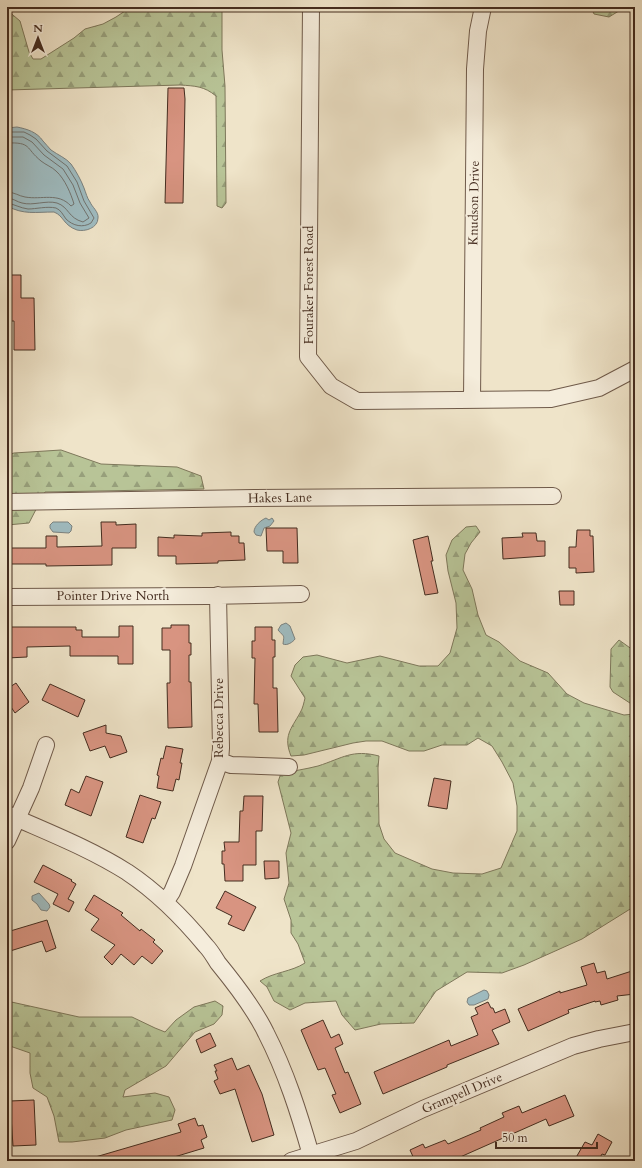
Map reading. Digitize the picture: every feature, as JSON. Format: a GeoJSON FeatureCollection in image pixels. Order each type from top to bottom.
{"type":"FeatureCollection","features":[{"type":"Feature","properties":{"kind":"street","name":"Fouraker Forest Road"},"geometry":{"type":"LineString","coordinates":[[311,7],[308,358],[331,386],[357,401],[551,399],[599,388],[634,373]]}},
{"type":"Feature","properties":{"kind":"street","name":"Knudson Drive"},"geometry":{"type":"LineString","coordinates":[[472,400],[475,68],[478,31],[483,7]]}},
{"type":"Feature","properties":{"kind":"street","name":"Hakes Lane"},"geometry":{"type":"LineString","coordinates":[[7,502],[254,498],[553,496]]}},
{"type":"Feature","properties":{"kind":"street","name":"Pointer Drive North"},"geometry":{"type":"LineString","coordinates":[[7,597],[301,594]]}},
{"type":"Feature","properties":{"kind":"street","name":"Rebecca Drive"},"geometry":{"type":"LineString","coordinates":[[166,901],[172,892],[183,866],[220,761],[218,595]]}},
{"type":"Feature","properties":{"kind":"street"},"geometry":{"type":"LineString","coordinates":[[7,841],[12,816],[31,788],[46,745]]}},
{"type":"Feature","properties":{"kind":"street"},"geometry":{"type":"LineString","coordinates":[[220,761],[231,765],[289,767]]}},
{"type":"Feature","properties":{"kind":"street"},"geometry":{"type":"LineString","coordinates":[[12,816],[65,839],[127,872],[166,901],[173,911],[191,928],[207,947],[247,1002],[266,1032],[296,1102],[312,1158]]}},
{"type":"Feature","properties":{"kind":"street","name":"Grampell Drive"},"geometry":{"type":"LineString","coordinates":[[290,1161],[312,1158],[356,1141],[424,1109],[567,1048],[599,1039],[635,1032]]}},
{"type":"Feature","properties":{"kind":"green space"},"geometry":{"type":"Polygon","coordinates":[[[129,7],[222,7],[222,50],[225,86],[226,203],[222,208],[217,206],[216,96],[207,90],[195,86],[180,85],[7,90],[7,10],[20,21],[29,52],[33,59],[41,59],[74,38],[85,29],[103,24],[116,17],[129,7]]]}},
{"type":"Feature","properties":{"kind":"green space"},"geometry":{"type":"Polygon","coordinates":[[[591,7],[635,8],[622,9],[609,17],[594,14],[591,7]]]}},
{"type":"Feature","properties":{"kind":"green space"},"geometry":{"type":"Polygon","coordinates":[[[61,450],[101,464],[177,467],[201,476],[204,489],[45,492],[29,523],[7,525],[7,455],[14,453],[61,450]]]}},
{"type":"Feature","properties":{"kind":"green space"},"geometry":{"type":"Polygon","coordinates":[[[476,526],[480,532],[471,543],[465,554],[463,570],[472,589],[478,615],[486,635],[499,642],[520,661],[548,673],[567,694],[584,703],[624,715],[634,714],[633,705],[613,692],[610,687],[611,649],[619,640],[633,650],[635,654],[635,906],[582,939],[524,965],[502,973],[467,972],[436,991],[414,1023],[381,1024],[355,1030],[342,1015],[336,1001],[305,1003],[290,1010],[274,1001],[267,987],[260,981],[305,963],[298,944],[291,933],[291,920],[284,899],[289,883],[286,853],[291,833],[278,782],[281,773],[318,766],[348,755],[362,753],[379,756],[379,824],[384,839],[395,853],[432,869],[453,873],[482,874],[501,868],[517,831],[517,806],[513,783],[492,746],[478,738],[467,745],[442,745],[424,751],[409,751],[382,741],[366,741],[304,755],[291,756],[288,743],[289,733],[301,711],[305,698],[291,676],[295,665],[303,657],[317,655],[347,663],[380,656],[419,666],[438,666],[450,653],[457,628],[456,603],[448,571],[446,555],[452,540],[466,527],[476,526]]]}},
{"type":"Feature","properties":{"kind":"green space"},"geometry":{"type":"Polygon","coordinates":[[[7,1001],[79,1017],[132,1017],[165,1032],[176,1020],[194,1007],[215,1001],[223,1006],[222,1015],[214,1024],[195,1032],[166,1066],[125,1090],[123,1097],[155,1093],[169,1097],[175,1110],[172,1120],[126,1130],[105,1138],[59,1142],[54,1116],[47,1097],[33,1088],[30,1073],[30,1053],[7,1045],[7,1001]]]}},
{"type":"Feature","properties":{"kind":"water"},"geometry":{"type":"Polygon","coordinates":[[[17,127],[35,133],[51,150],[71,164],[98,216],[96,224],[93,227],[87,230],[77,230],[69,226],[54,212],[24,212],[7,206],[7,128],[17,127]]]}},
{"type":"Feature","properties":{"kind":"water"},"geometry":{"type":"Polygon","coordinates":[[[266,518],[269,520],[272,518],[274,521],[270,526],[264,528],[261,536],[256,535],[254,532],[256,525],[266,518]]]}},
{"type":"Feature","properties":{"kind":"water"},"geometry":{"type":"Polygon","coordinates":[[[53,522],[68,522],[72,526],[71,531],[69,533],[53,532],[50,525],[53,522]]]}},
{"type":"Feature","properties":{"kind":"water"},"geometry":{"type":"Polygon","coordinates":[[[286,623],[290,626],[295,639],[290,643],[283,644],[284,636],[278,630],[281,625],[286,623]]]}},
{"type":"Feature","properties":{"kind":"water"},"geometry":{"type":"Polygon","coordinates":[[[39,893],[49,904],[50,907],[47,911],[41,910],[32,900],[32,896],[39,893]]]}},
{"type":"Feature","properties":{"kind":"water"},"geometry":{"type":"Polygon","coordinates":[[[484,990],[487,991],[489,995],[488,999],[474,1005],[469,1005],[467,1002],[468,998],[484,990]]]}},
{"type":"Feature","properties":{"kind":"building"},"geometry":{"type":"Polygon","coordinates":[[[168,88],[184,88],[183,203],[165,203],[168,88]]]}},
{"type":"Feature","properties":{"kind":"building"},"geometry":{"type":"Polygon","coordinates":[[[7,275],[21,275],[21,298],[34,298],[35,350],[14,350],[14,321],[7,321],[7,275]]]}},
{"type":"Feature","properties":{"kind":"building"},"geometry":{"type":"Polygon","coordinates":[[[101,522],[116,522],[116,525],[136,524],[136,548],[112,548],[112,565],[46,566],[46,564],[7,564],[7,548],[46,548],[46,536],[57,536],[57,547],[102,546],[101,522]]]}},
{"type":"Feature","properties":{"kind":"building"},"geometry":{"type":"Polygon","coordinates":[[[266,528],[297,528],[298,563],[283,563],[283,551],[267,551],[266,528]]]}},
{"type":"Feature","properties":{"kind":"building"},"geometry":{"type":"Polygon","coordinates":[[[577,530],[590,530],[590,536],[593,536],[594,572],[576,573],[576,568],[569,568],[569,547],[576,547],[577,530]]]}},
{"type":"Feature","properties":{"kind":"building"},"geometry":{"type":"Polygon","coordinates":[[[231,532],[231,536],[239,536],[239,543],[244,543],[245,560],[218,561],[218,563],[176,564],[176,556],[158,556],[158,537],[174,538],[174,535],[202,536],[202,533],[231,532]]]}},
{"type":"Feature","properties":{"kind":"building"},"geometry":{"type":"Polygon","coordinates":[[[522,533],[536,533],[537,541],[545,541],[545,556],[503,559],[502,538],[523,537],[522,533]]]}},
{"type":"Feature","properties":{"kind":"building"},"geometry":{"type":"Polygon","coordinates":[[[428,536],[433,561],[431,561],[438,593],[425,595],[413,540],[428,536]]]}},
{"type":"Feature","properties":{"kind":"building"},"geometry":{"type":"Polygon","coordinates":[[[559,591],[574,591],[574,605],[560,605],[559,591]]]}},
{"type":"Feature","properties":{"kind":"building"},"geometry":{"type":"Polygon","coordinates":[[[171,625],[189,625],[191,655],[189,655],[189,682],[191,682],[192,727],[168,728],[167,683],[170,683],[170,650],[162,650],[162,628],[171,628],[171,625]]]}},
{"type":"Feature","properties":{"kind":"building"},"geometry":{"type":"Polygon","coordinates":[[[119,626],[133,626],[133,664],[118,664],[118,656],[70,656],[70,646],[27,647],[27,657],[7,658],[8,627],[76,627],[76,630],[82,630],[82,637],[119,637],[119,626]]]}},
{"type":"Feature","properties":{"kind":"building"},"geometry":{"type":"Polygon","coordinates":[[[255,627],[272,627],[272,640],[275,640],[275,657],[273,657],[273,688],[277,688],[278,732],[259,732],[258,704],[254,704],[255,658],[252,658],[252,641],[255,641],[255,627]]]}},
{"type":"Feature","properties":{"kind":"building"},"geometry":{"type":"Polygon","coordinates":[[[16,683],[29,702],[15,713],[7,701],[7,689],[16,683]]]}},
{"type":"Feature","properties":{"kind":"building"},"geometry":{"type":"Polygon","coordinates":[[[50,684],[85,700],[78,717],[42,700],[50,684]]]}},
{"type":"Feature","properties":{"kind":"building"},"geometry":{"type":"Polygon","coordinates":[[[106,725],[106,733],[121,736],[127,752],[110,758],[105,746],[90,751],[83,733],[106,725]]]}},
{"type":"Feature","properties":{"kind":"building"},"geometry":{"type":"Polygon","coordinates":[[[166,746],[183,749],[179,780],[176,779],[173,791],[157,788],[159,776],[157,775],[161,758],[163,759],[166,746]]]}},
{"type":"Feature","properties":{"kind":"building"},"geometry":{"type":"Polygon","coordinates":[[[86,776],[103,782],[91,816],[65,805],[71,789],[79,793],[86,776]]]}},
{"type":"Feature","properties":{"kind":"building"},"geometry":{"type":"Polygon","coordinates":[[[434,778],[451,781],[447,809],[428,806],[434,778]]]}},
{"type":"Feature","properties":{"kind":"building"},"geometry":{"type":"Polygon","coordinates":[[[140,795],[161,802],[155,819],[152,818],[143,843],[126,837],[140,795]]]}},
{"type":"Feature","properties":{"kind":"building"},"geometry":{"type":"Polygon","coordinates":[[[244,796],[263,796],[262,831],[256,831],[256,865],[243,865],[243,881],[225,881],[224,864],[222,864],[222,851],[225,851],[224,842],[239,842],[240,811],[243,811],[244,796]]]}},
{"type":"Feature","properties":{"kind":"building"},"geometry":{"type":"Polygon","coordinates":[[[264,861],[279,861],[279,878],[265,879],[264,861]]]}},
{"type":"Feature","properties":{"kind":"building"},"geometry":{"type":"Polygon","coordinates":[[[43,865],[72,880],[71,881],[76,884],[68,899],[74,902],[69,912],[53,904],[58,894],[34,882],[43,865]]]}},
{"type":"Feature","properties":{"kind":"building"},"geometry":{"type":"Polygon","coordinates":[[[225,891],[256,907],[244,931],[228,924],[232,916],[216,908],[225,891]]]}},
{"type":"Feature","properties":{"kind":"building"},"geometry":{"type":"Polygon","coordinates":[[[94,895],[123,913],[121,915],[140,931],[141,929],[155,940],[153,942],[163,951],[152,964],[142,956],[134,965],[121,954],[112,965],[104,957],[115,945],[91,930],[99,919],[85,910],[94,895]]]}},
{"type":"Feature","properties":{"kind":"building"},"geometry":{"type":"Polygon","coordinates":[[[47,920],[56,948],[46,952],[42,941],[7,952],[7,932],[47,920]]]}},
{"type":"Feature","properties":{"kind":"building"},"geometry":{"type":"Polygon","coordinates":[[[594,963],[597,973],[605,971],[607,979],[635,970],[635,994],[617,996],[618,1000],[601,1005],[600,1001],[595,1001],[568,1010],[569,1013],[528,1031],[518,1009],[560,991],[560,993],[587,985],[581,967],[594,963]]]}},
{"type":"Feature","properties":{"kind":"building"},"geometry":{"type":"Polygon","coordinates":[[[488,1002],[495,1013],[505,1009],[510,1022],[492,1030],[499,1044],[447,1065],[447,1067],[383,1094],[374,1072],[449,1040],[451,1046],[478,1035],[471,1017],[478,1014],[475,1008],[488,1002]]]}},
{"type":"Feature","properties":{"kind":"building"},"geometry":{"type":"Polygon","coordinates":[[[323,1020],[331,1038],[339,1034],[343,1044],[335,1048],[345,1073],[348,1072],[361,1104],[340,1113],[332,1095],[336,1094],[325,1068],[318,1070],[301,1030],[323,1020]]]}},
{"type":"Feature","properties":{"kind":"building"},"geometry":{"type":"Polygon","coordinates":[[[210,1033],[216,1046],[201,1053],[196,1040],[210,1033]]]}},
{"type":"Feature","properties":{"kind":"building"},"geometry":{"type":"Polygon","coordinates":[[[232,1058],[237,1070],[249,1065],[262,1094],[274,1135],[252,1142],[235,1089],[220,1094],[214,1081],[218,1079],[215,1071],[217,1071],[214,1065],[232,1058]]]}},
{"type":"Feature","properties":{"kind":"building"},"geometry":{"type":"Polygon","coordinates":[[[565,1095],[574,1116],[549,1126],[546,1119],[458,1158],[459,1161],[415,1161],[410,1150],[423,1144],[425,1148],[445,1140],[448,1144],[481,1130],[480,1128],[504,1117],[502,1113],[519,1106],[522,1113],[565,1095]]]}},
{"type":"Feature","properties":{"kind":"building"},"geometry":{"type":"Polygon","coordinates":[[[34,1100],[36,1145],[13,1146],[10,1101],[34,1100]]]}},
{"type":"Feature","properties":{"kind":"building"},"geometry":{"type":"Polygon","coordinates":[[[195,1118],[198,1126],[203,1125],[207,1137],[201,1140],[204,1148],[161,1161],[158,1161],[157,1157],[144,1161],[92,1161],[92,1158],[181,1132],[178,1124],[195,1118]]]}},
{"type":"Feature","properties":{"kind":"building"},"geometry":{"type":"Polygon","coordinates":[[[598,1134],[612,1142],[605,1155],[602,1154],[598,1161],[574,1161],[585,1142],[592,1145],[598,1134]]]}}]}
